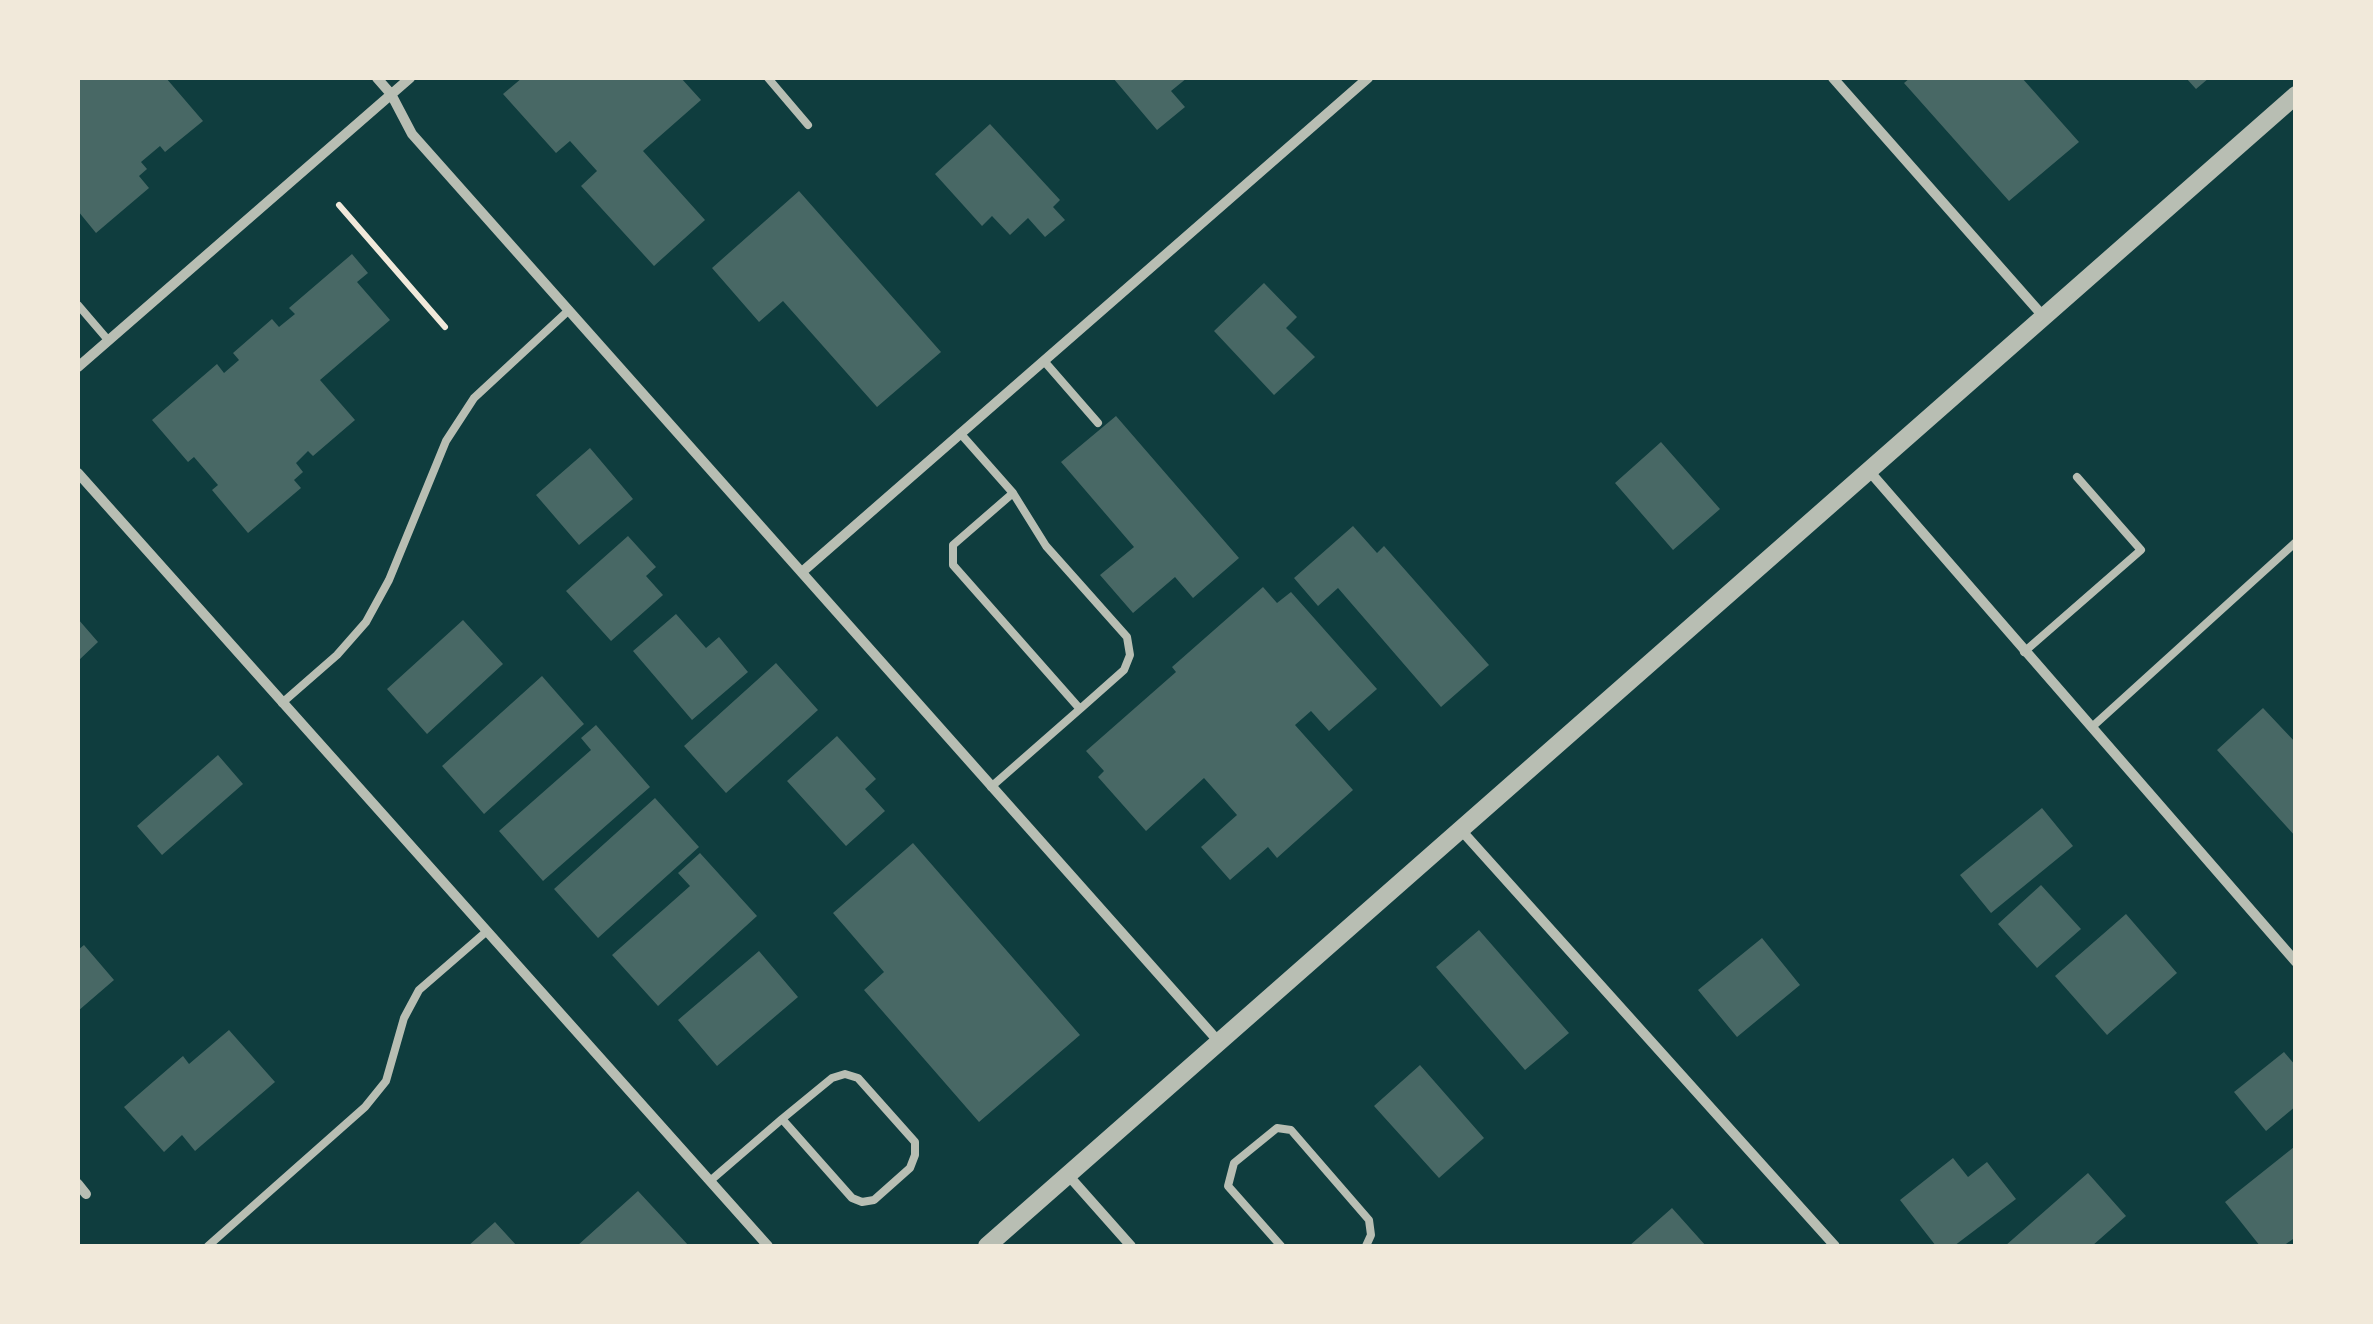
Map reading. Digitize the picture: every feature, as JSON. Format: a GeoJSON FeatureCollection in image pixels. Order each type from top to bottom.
{"type":"FeatureCollection","features":[{"type":"Feature","properties":{"kind":"street"},"geometry":{"type":"LineString","coordinates":[[377,78],[391,94],[412,134],[1218,1042]]}},
{"type":"Feature","properties":{"kind":"street"},"geometry":{"type":"LineString","coordinates":[[78,366],[410,78]]}},
{"type":"Feature","properties":{"kind":"street"},"geometry":{"type":"LineString","coordinates":[[802,572],[1368,78]]}},
{"type":"Feature","properties":{"kind":"street"},"geometry":{"type":"LineString","coordinates":[[1832,78],[2043,316]]}},
{"type":"Feature","properties":{"kind":"street"},"geometry":{"type":"LineString","coordinates":[[987,1246],[2296,95]]}},
{"type":"Feature","properties":{"kind":"street"},"geometry":{"type":"LineString","coordinates":[[1870,472],[2296,962]]}},
{"type":"Feature","properties":{"kind":"street"},"geometry":{"type":"LineString","coordinates":[[78,474],[768,1246]]}},
{"type":"Feature","properties":{"kind":"street"},"geometry":{"type":"LineString","coordinates":[[1461,830],[1835,1246]]}},
{"type":"Feature","properties":{"kind":"street"},"geometry":{"type":"LineString","coordinates":[[1068,1176],[1131,1246]]}},
{"type":"Feature","properties":{"kind":"street"},"geometry":{"type":"LineString","coordinates":[[78,1184],[86,1194]]}},
{"type":"Feature","properties":{"kind":"lane"},"geometry":{"type":"LineString","coordinates":[[768,78],[808,125]]}},
{"type":"Feature","properties":{"kind":"lane"},"geometry":{"type":"LineString","coordinates":[[78,305],[108,340]]}},
{"type":"Feature","properties":{"kind":"lane"},"geometry":{"type":"LineString","coordinates":[[282,703],[366,622],[389,580],[446,441],[474,398],[568,310]]}},
{"type":"Feature","properties":{"kind":"lane"},"geometry":{"type":"LineString","coordinates":[[1044,361],[1098,423]]}},
{"type":"Feature","properties":{"kind":"lane"},"geometry":{"type":"LineString","coordinates":[[960,433],[1013,493],[1046,546],[1127,638],[1130,654],[1124,670],[990,788]]}},
{"type":"Feature","properties":{"kind":"lane"},"geometry":{"type":"LineString","coordinates":[[2024,652],[2140,550],[2077,477]]}},
{"type":"Feature","properties":{"kind":"lane"},"geometry":{"type":"LineString","coordinates":[[1013,493],[953,544],[953,566],[1080,709]]}},
{"type":"Feature","properties":{"kind":"lane"},"geometry":{"type":"LineString","coordinates":[[2092,728],[2296,542]]}},
{"type":"Feature","properties":{"kind":"lane"},"geometry":{"type":"LineString","coordinates":[[208,1246],[365,1107],[386,1082],[404,1018],[419,990],[486,931]]}},
{"type":"Feature","properties":{"kind":"lane"},"geometry":{"type":"LineString","coordinates":[[710,1181],[782,1119],[832,1078],[845,1074],[858,1078],[915,1142],[915,1155],[910,1168],[874,1200],[862,1202],[852,1198],[782,1119]]}},
{"type":"Feature","properties":{"kind":"lane"},"geometry":{"type":"LineString","coordinates":[[1282,1246],[1228,1186],[1234,1163],[1277,1128],[1291,1130],[1369,1220],[1371,1235],[1366,1246]]}},
{"type":"Feature","properties":{"kind":"path"},"geometry":{"type":"LineString","coordinates":[[339,206],[445,328]]}},
{"type":"Feature","properties":{"kind":"building"},"geometry":{"type":"Polygon","coordinates":[[[78,78],[166,78],[203,121],[165,152],[160,146],[141,162],[147,169],[139,176],[149,188],[96,233],[78,211],[78,78]]]}},
{"type":"Feature","properties":{"kind":"building"},"geometry":{"type":"Polygon","coordinates":[[[522,78],[681,78],[701,100],[643,151],[705,220],[654,266],[581,186],[597,171],[570,141],[556,153],[503,94],[522,78]]]}},
{"type":"Feature","properties":{"kind":"building"},"geometry":{"type":"Polygon","coordinates":[[[1113,78],[1187,78],[1171,91],[1185,107],[1157,130],[1113,78]]]}},
{"type":"Feature","properties":{"kind":"building"},"geometry":{"type":"Polygon","coordinates":[[[1910,78],[2022,78],[2079,142],[2009,201],[1904,83],[1910,78]]]}},
{"type":"Feature","properties":{"kind":"building"},"geometry":{"type":"Polygon","coordinates":[[[2186,78],[2209,78],[2196,89],[2186,78]]]}},
{"type":"Feature","properties":{"kind":"building"},"geometry":{"type":"Polygon","coordinates":[[[990,124],[1060,200],[1053,207],[1065,220],[1045,237],[1028,218],[1010,235],[992,216],[982,226],[935,174],[990,124]]]}},
{"type":"Feature","properties":{"kind":"building"},"geometry":{"type":"Polygon","coordinates":[[[799,191],[941,352],[877,407],[783,301],[759,322],[712,268],[799,191]]]}},
{"type":"Feature","properties":{"kind":"building"},"geometry":{"type":"Polygon","coordinates":[[[352,254],[368,273],[357,282],[390,320],[320,380],[355,420],[313,456],[308,451],[296,463],[303,472],[294,480],[301,488],[248,533],[212,490],[218,485],[194,457],[188,462],[152,420],[217,364],[224,373],[239,360],[233,353],[272,319],[279,327],[295,314],[289,308],[352,254]]]}},
{"type":"Feature","properties":{"kind":"building"},"geometry":{"type":"Polygon","coordinates":[[[1264,283],[1297,317],[1286,328],[1315,357],[1274,395],[1214,331],[1264,283]]]}},
{"type":"Feature","properties":{"kind":"building"},"geometry":{"type":"Polygon","coordinates":[[[1116,416],[1239,558],[1193,598],[1175,577],[1133,613],[1100,575],[1134,547],[1061,462],[1116,416]]]}},
{"type":"Feature","properties":{"kind":"building"},"geometry":{"type":"Polygon","coordinates":[[[1661,442],[1720,509],[1673,550],[1615,483],[1661,442]]]}},
{"type":"Feature","properties":{"kind":"building"},"geometry":{"type":"Polygon","coordinates":[[[590,448],[633,499],[579,545],[536,495],[590,448]]]}},
{"type":"Feature","properties":{"kind":"building"},"geometry":{"type":"Polygon","coordinates":[[[1353,526],[1377,553],[1384,546],[1489,665],[1441,707],[1338,588],[1318,606],[1294,578],[1353,526]]]}},
{"type":"Feature","properties":{"kind":"building"},"geometry":{"type":"Polygon","coordinates":[[[628,536],[656,567],[646,576],[663,595],[611,641],[566,591],[628,536]]]}},
{"type":"Feature","properties":{"kind":"building"},"geometry":{"type":"Polygon","coordinates":[[[1263,587],[1277,603],[1291,592],[1377,689],[1329,731],[1311,711],[1295,725],[1353,790],[1277,858],[1268,847],[1230,880],[1201,847],[1237,815],[1204,778],[1146,831],[1098,777],[1104,771],[1086,751],[1176,672],[1172,667],[1263,587]]]}},
{"type":"Feature","properties":{"kind":"building"},"geometry":{"type":"Polygon","coordinates":[[[676,614],[706,648],[719,637],[748,672],[692,720],[633,651],[676,614]]]}},
{"type":"Feature","properties":{"kind":"building"},"geometry":{"type":"Polygon","coordinates":[[[78,619],[98,642],[78,661],[78,619]]]}},
{"type":"Feature","properties":{"kind":"building"},"geometry":{"type":"Polygon","coordinates":[[[463,620],[503,664],[427,734],[387,689],[463,620]]]}},
{"type":"Feature","properties":{"kind":"building"},"geometry":{"type":"Polygon","coordinates":[[[776,663],[818,710],[726,793],[684,746],[776,663]]]}},
{"type":"Feature","properties":{"kind":"building"},"geometry":{"type":"Polygon","coordinates":[[[542,676],[584,724],[484,814],[442,766],[542,676]]]}},
{"type":"Feature","properties":{"kind":"building"},"geometry":{"type":"Polygon","coordinates":[[[2263,708],[2296,743],[2296,837],[2217,750],[2263,708]]]}},
{"type":"Feature","properties":{"kind":"building"},"geometry":{"type":"Polygon","coordinates":[[[596,725],[650,787],[543,881],[499,831],[591,750],[581,738],[596,725]]]}},
{"type":"Feature","properties":{"kind":"building"},"geometry":{"type":"Polygon","coordinates":[[[837,736],[876,779],[865,789],[885,811],[846,846],[787,781],[837,736]]]}},
{"type":"Feature","properties":{"kind":"building"},"geometry":{"type":"Polygon","coordinates":[[[218,755],[243,784],[162,855],[137,826],[218,755]]]}},
{"type":"Feature","properties":{"kind":"building"},"geometry":{"type":"Polygon","coordinates":[[[655,798],[699,847],[598,938],[554,889],[655,798]]]}},
{"type":"Feature","properties":{"kind":"building"},"geometry":{"type":"Polygon","coordinates":[[[2042,808],[2073,846],[1991,913],[1960,875],[2042,808]]]}},
{"type":"Feature","properties":{"kind":"building"},"geometry":{"type":"Polygon","coordinates":[[[913,843],[1080,1035],[979,1122],[864,990],[884,972],[833,913],[913,843]]]}},
{"type":"Feature","properties":{"kind":"building"},"geometry":{"type":"Polygon","coordinates":[[[700,853],[757,916],[658,1006],[612,955],[690,886],[678,873],[700,853]]]}},
{"type":"Feature","properties":{"kind":"building"},"geometry":{"type":"Polygon","coordinates":[[[2041,885],[2081,929],[2037,968],[1998,924],[2041,885]]]}},
{"type":"Feature","properties":{"kind":"building"},"geometry":{"type":"Polygon","coordinates":[[[2126,914],[2177,973],[2107,1035],[2055,976],[2126,914]]]}},
{"type":"Feature","properties":{"kind":"building"},"geometry":{"type":"Polygon","coordinates":[[[1479,930],[1569,1033],[1525,1070],[1436,967],[1479,930]]]}},
{"type":"Feature","properties":{"kind":"building"},"geometry":{"type":"Polygon","coordinates":[[[1762,938],[1800,985],[1737,1037],[1698,990],[1762,938]]]}},
{"type":"Feature","properties":{"kind":"building"},"geometry":{"type":"Polygon","coordinates":[[[84,945],[114,980],[78,1011],[78,950],[84,945]]]}},
{"type":"Feature","properties":{"kind":"building"},"geometry":{"type":"Polygon","coordinates":[[[759,951],[798,997],[717,1066],[678,1020],[759,951]]]}},
{"type":"Feature","properties":{"kind":"building"},"geometry":{"type":"Polygon","coordinates":[[[229,1030],[275,1082],[195,1151],[182,1135],[164,1152],[124,1107],[183,1056],[189,1064],[229,1030]]]}},
{"type":"Feature","properties":{"kind":"building"},"geometry":{"type":"Polygon","coordinates":[[[2284,1052],[2296,1066],[2296,1106],[2266,1131],[2234,1092],[2284,1052]]]}},
{"type":"Feature","properties":{"kind":"building"},"geometry":{"type":"Polygon","coordinates":[[[1420,1065],[1484,1138],[1439,1178],[1374,1106],[1420,1065]]]}},
{"type":"Feature","properties":{"kind":"building"},"geometry":{"type":"Polygon","coordinates":[[[2294,1147],[2296,1237],[2283,1246],[2260,1246],[2225,1202],[2294,1147]]]}},
{"type":"Feature","properties":{"kind":"building"},"geometry":{"type":"Polygon","coordinates":[[[1953,1158],[1968,1177],[1987,1162],[2016,1199],[1954,1246],[1936,1246],[1900,1200],[1953,1158]]]}},
{"type":"Feature","properties":{"kind":"building"},"geometry":{"type":"Polygon","coordinates":[[[2088,1173],[2126,1216],[2092,1246],[2005,1246],[2088,1173]]]}},
{"type":"Feature","properties":{"kind":"building"},"geometry":{"type":"Polygon","coordinates":[[[638,1191],[689,1246],[577,1246],[638,1191]]]}},
{"type":"Feature","properties":{"kind":"building"},"geometry":{"type":"Polygon","coordinates":[[[1672,1208],[1706,1246],[1629,1246],[1672,1208]]]}},
{"type":"Feature","properties":{"kind":"building"},"geometry":{"type":"Polygon","coordinates":[[[495,1222],[517,1246],[468,1246],[495,1222]]]}}]}
